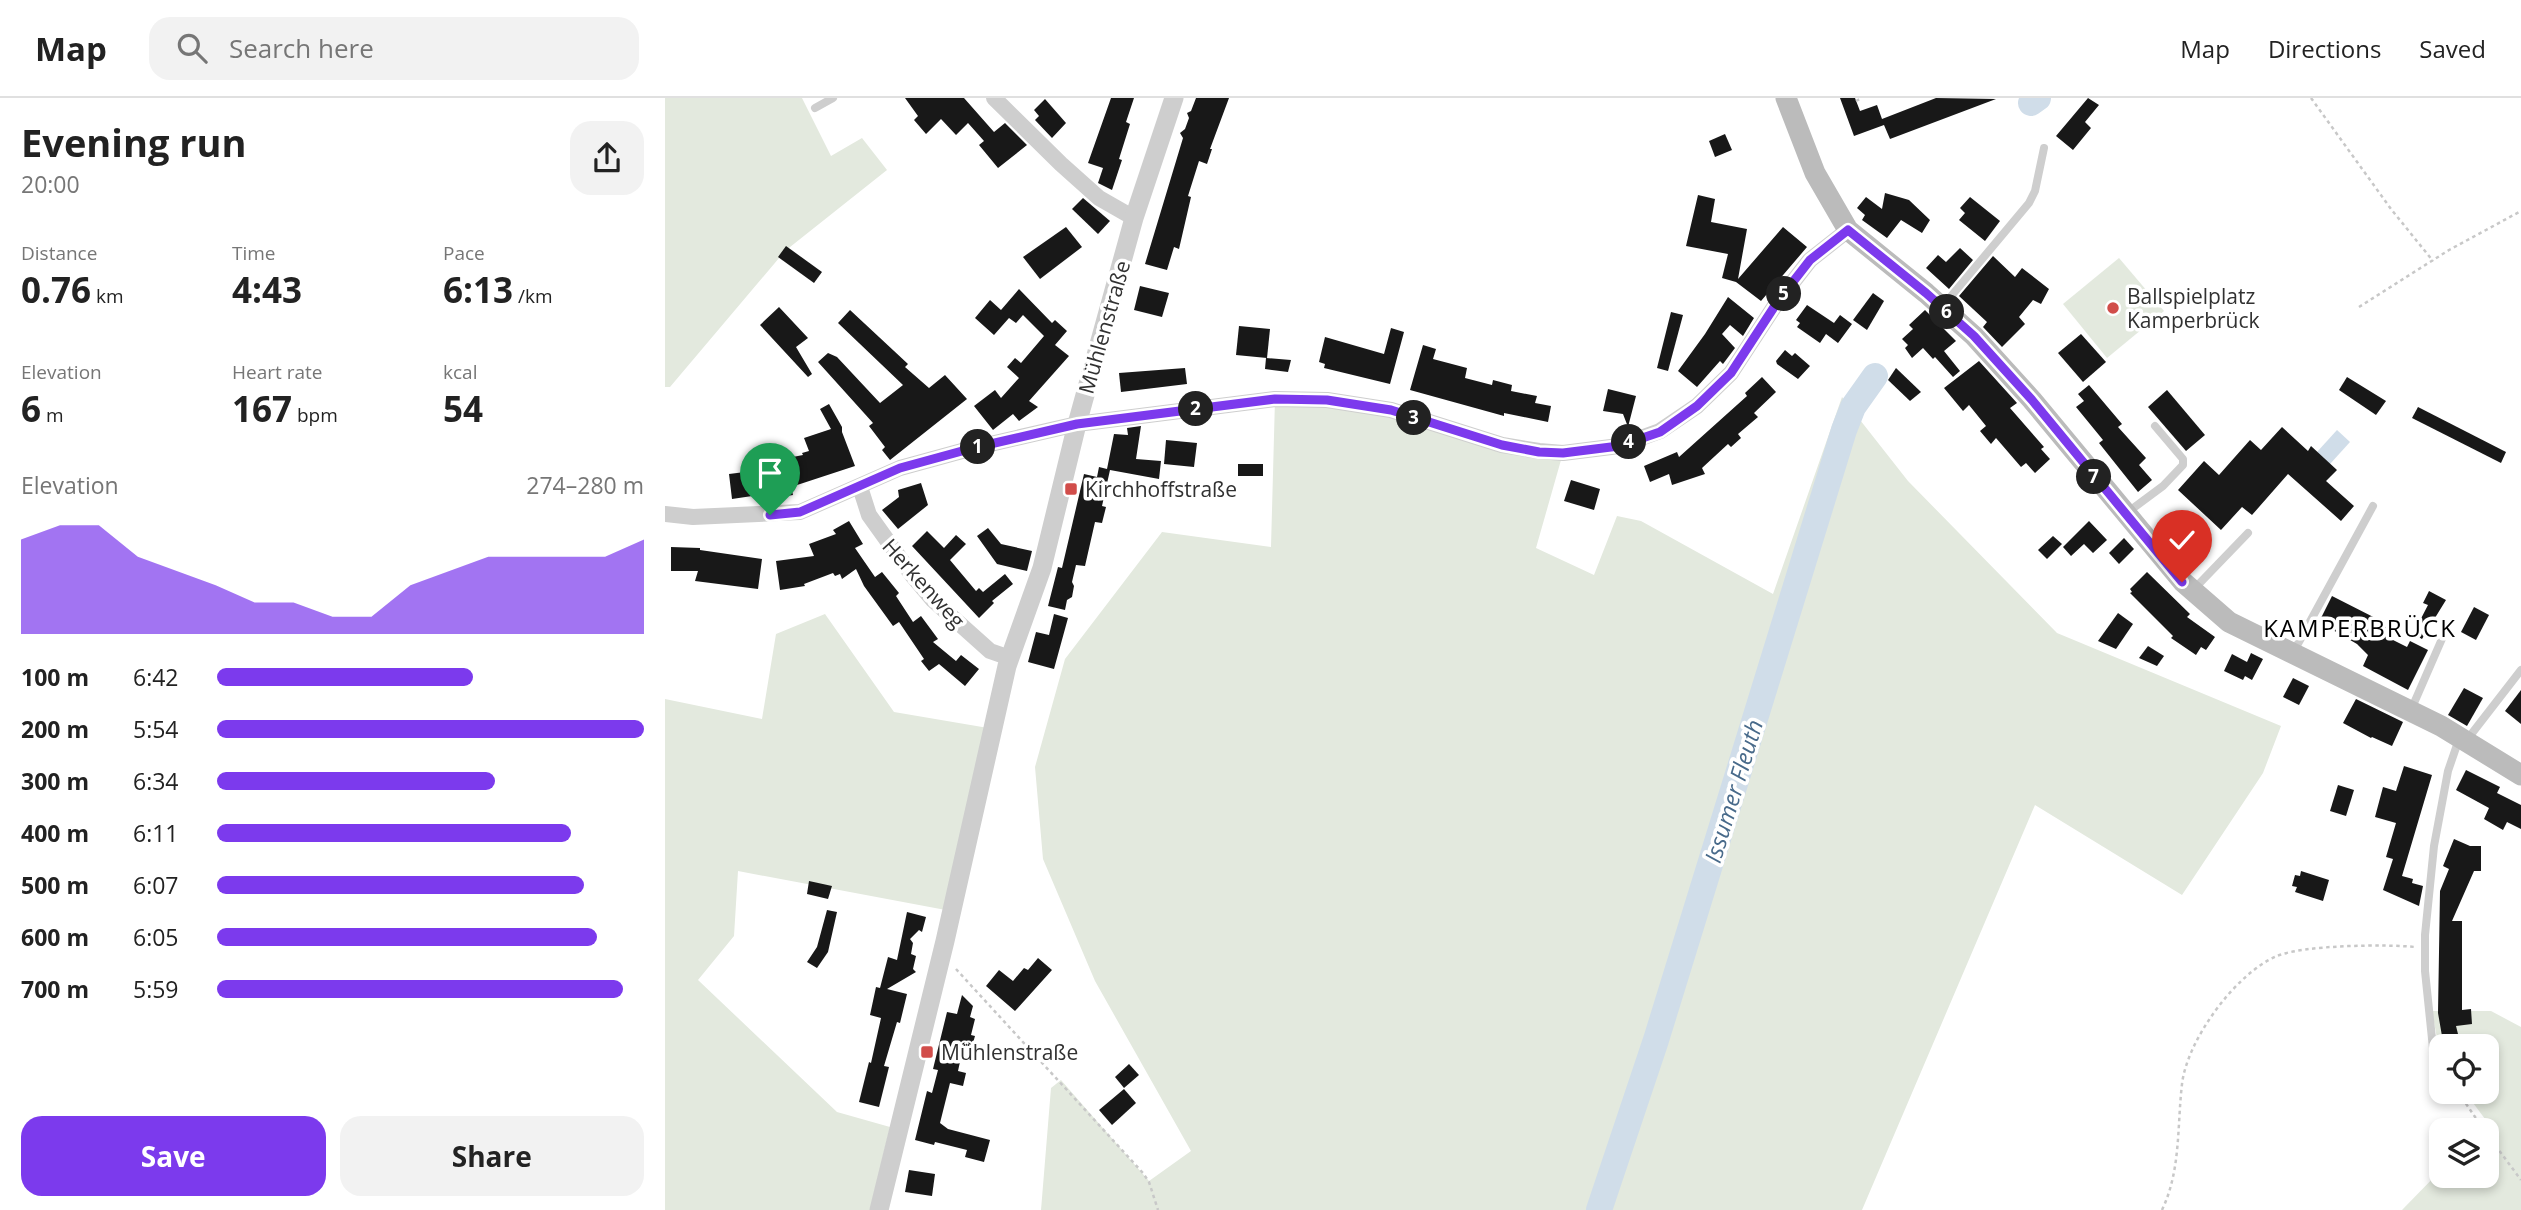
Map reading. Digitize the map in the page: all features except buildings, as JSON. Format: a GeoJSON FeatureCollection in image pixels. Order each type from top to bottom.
{"type":"FeatureCollection","features":[{"type":"Feature","properties":{"kind":"main road"},"geometry":{"type":"LineString","coordinates":[[1786,98],[1815,173],[1848,230],[1974,336],[2032,400],[2192,590],[2229,622],[2411,710],[2521,775]]}},
{"type":"Feature","properties":{"kind":"street"},"geometry":{"type":"LineString","coordinates":[[994,98],[1099,198],[1134,218]]}},
{"type":"Feature","properties":{"kind":"street","name":"Mühlenstraße"},"geometry":{"type":"LineString","coordinates":[[879,1210],[942,954],[1010,658],[1042,568],[1077,424],[1134,218],[1174,98]]}},
{"type":"Feature","properties":{"kind":"street"},"geometry":{"type":"LineString","coordinates":[[665,514],[693,517],[800,512],[900,468],[973,448],[1077,424],[1275,399],[1327,400],[1391,410],[1502,445],[1539,452],[1563,453],[1619,446],[1660,432],[1697,406],[1731,373],[1778,301],[1810,260],[1848,230]]}},
{"type":"Feature","properties":{"kind":"street","name":"Herkenweg"},"geometry":{"type":"LineString","coordinates":[[860,487],[869,515],[919,584],[990,651],[1010,658]]}},
{"type":"Feature","properties":{"kind":"lane"},"geometry":{"type":"LineString","coordinates":[[815,108],[833,98]]}},
{"type":"Feature","properties":{"kind":"lane"},"geometry":{"type":"LineString","coordinates":[[1942,307],[2029,203],[2035,191],[2044,148]]}},
{"type":"Feature","properties":{"kind":"lane"},"geometry":{"type":"LineString","coordinates":[[2126,514],[2163,486],[2183,465],[2183,459],[2155,426]]}},
{"type":"Feature","properties":{"kind":"lane"},"geometry":{"type":"LineString","coordinates":[[2293,653],[2373,506]]}},
{"type":"Feature","properties":{"kind":"lane"},"geometry":{"type":"LineString","coordinates":[[2192,590],[2200,585],[2248,533]]}},
{"type":"Feature","properties":{"kind":"lane"},"geometry":{"type":"LineString","coordinates":[[2411,710],[2448,625]]}},
{"type":"Feature","properties":{"kind":"lane"},"geometry":{"type":"LineString","coordinates":[[2432,1034],[2425,948],[2434,846],[2448,771],[2462,739],[2521,670]]}},
{"type":"Feature","properties":{"kind":"path"},"geometry":{"type":"LineString","coordinates":[[1856,101],[1862,98]]}},
{"type":"Feature","properties":{"kind":"path"},"geometry":{"type":"LineString","coordinates":[[2311,98],[2391,209],[2433,261]]}},
{"type":"Feature","properties":{"kind":"path"},"geometry":{"type":"LineString","coordinates":[[2358,307],[2449,250],[2521,211]]}},
{"type":"Feature","properties":{"kind":"path"},"geometry":{"type":"LineString","coordinates":[[2162,1210],[2169,1195],[2176,1159],[2182,1082],[2195,1041],[2220,1004],[2255,970],[2277,956],[2345,947],[2396,945],[2425,948]]}},
{"type":"Feature","properties":{"kind":"path"},"geometry":{"type":"LineString","coordinates":[[942,954],[1143,1173],[1159,1210]]}},
{"type":"Feature","properties":{"kind":"path"},"geometry":{"type":"LineString","coordinates":[[2499,1151],[2521,1180]]}},
{"type":"Feature","properties":{"kind":"shaded area"},"geometry":{"type":"Polygon","coordinates":[[[665,98],[802,98],[831,156],[862,138],[887,170],[785,251],[670,387],[665,387],[665,98]]]}},
{"type":"Feature","properties":{"kind":"shaded area","name":"Ballspielplatz Kamperbrück"},"geometry":{"type":"Polygon","coordinates":[[[2119,258],[2164,311],[2107,358],[2063,304],[2119,258]]]}},
{"type":"Feature","properties":{"kind":"shaded area"},"geometry":{"type":"Polygon","coordinates":[[[1842,397],[1908,481],[2057,633],[2281,726],[2263,773],[2182,895],[2035,805],[1862,1210],[1041,1210],[1051,1088],[1061,1080],[1149,1181],[1191,1151],[1095,981],[1043,859],[1035,767],[1065,659],[1162,532],[1271,547],[1275,399],[1327,400],[1563,453],[1536,548],[1594,575],[1617,516],[1641,521],[1773,594],[1842,397]]]}},
{"type":"Feature","properties":{"kind":"shaded area"},"geometry":{"type":"Polygon","coordinates":[[[2337,430],[2350,442],[2330,464],[2317,452],[2337,430]]]}},
{"type":"Feature","properties":{"kind":"shaded area"},"geometry":{"type":"Polygon","coordinates":[[[825,614],[894,712],[994,729],[951,911],[738,871],[734,936],[698,980],[837,1112],[890,1127],[870,1210],[665,1210],[665,699],[762,719],[776,634],[825,614]]]}},
{"type":"Feature","properties":{"kind":"shaded area"},"geometry":{"type":"Polygon","coordinates":[[[2432,1011],[2491,1011],[2521,1027],[2521,1210],[2402,1210],[2429,1182],[2429,1188],[2499,1188],[2499,1118],[2484,1118],[2474,1104],[2499,1104],[2499,1034],[2436,1034],[2432,1011]]]}},
{"type":"Feature","properties":{"kind":"waterway","name":"Issumer Fleuth"},"geometry":{"type":"LineString","coordinates":[[2031,103],[2038,98]]}},
{"type":"Feature","properties":{"kind":"waterway","name":"Issumer Fleuth"},"geometry":{"type":"LineString","coordinates":[[1599,1210],[1656,1040],[1844,430],[1853,407],[1875,376]]}},
{"type":"Feature","properties":{"kind":"place","name":"Ballspielplatz Kamperbrück"},"geometry":{"type":"Point","coordinates":[2113,308]}},
{"type":"Feature","properties":{"kind":"place","name":"Kirchhoffstraße"},"geometry":{"type":"Point","coordinates":[1071,489]}},
{"type":"Feature","properties":{"kind":"place","name":"Mühlenstraße"},"geometry":{"type":"Point","coordinates":[927,1052]}},
{"type":"Feature","properties":{"kind":"district","name":"KAMPERBRÜCK"},"geometry":{"type":"Point","coordinates":[2360,627]}},
{"type":"Feature","properties":{"kind":"route"},"geometry":{"type":"LineString","coordinates":[[770,515],[800,512],[900,468],[1077,424],[1275,399],[1327,400],[1391,410],[1502,445],[1539,452],[1563,453],[1619,446],[1660,432],[1697,406],[1731,373],[1778,301],[1810,260],[1848,230],[1974,336],[2032,400],[2182,582]]}}]}
